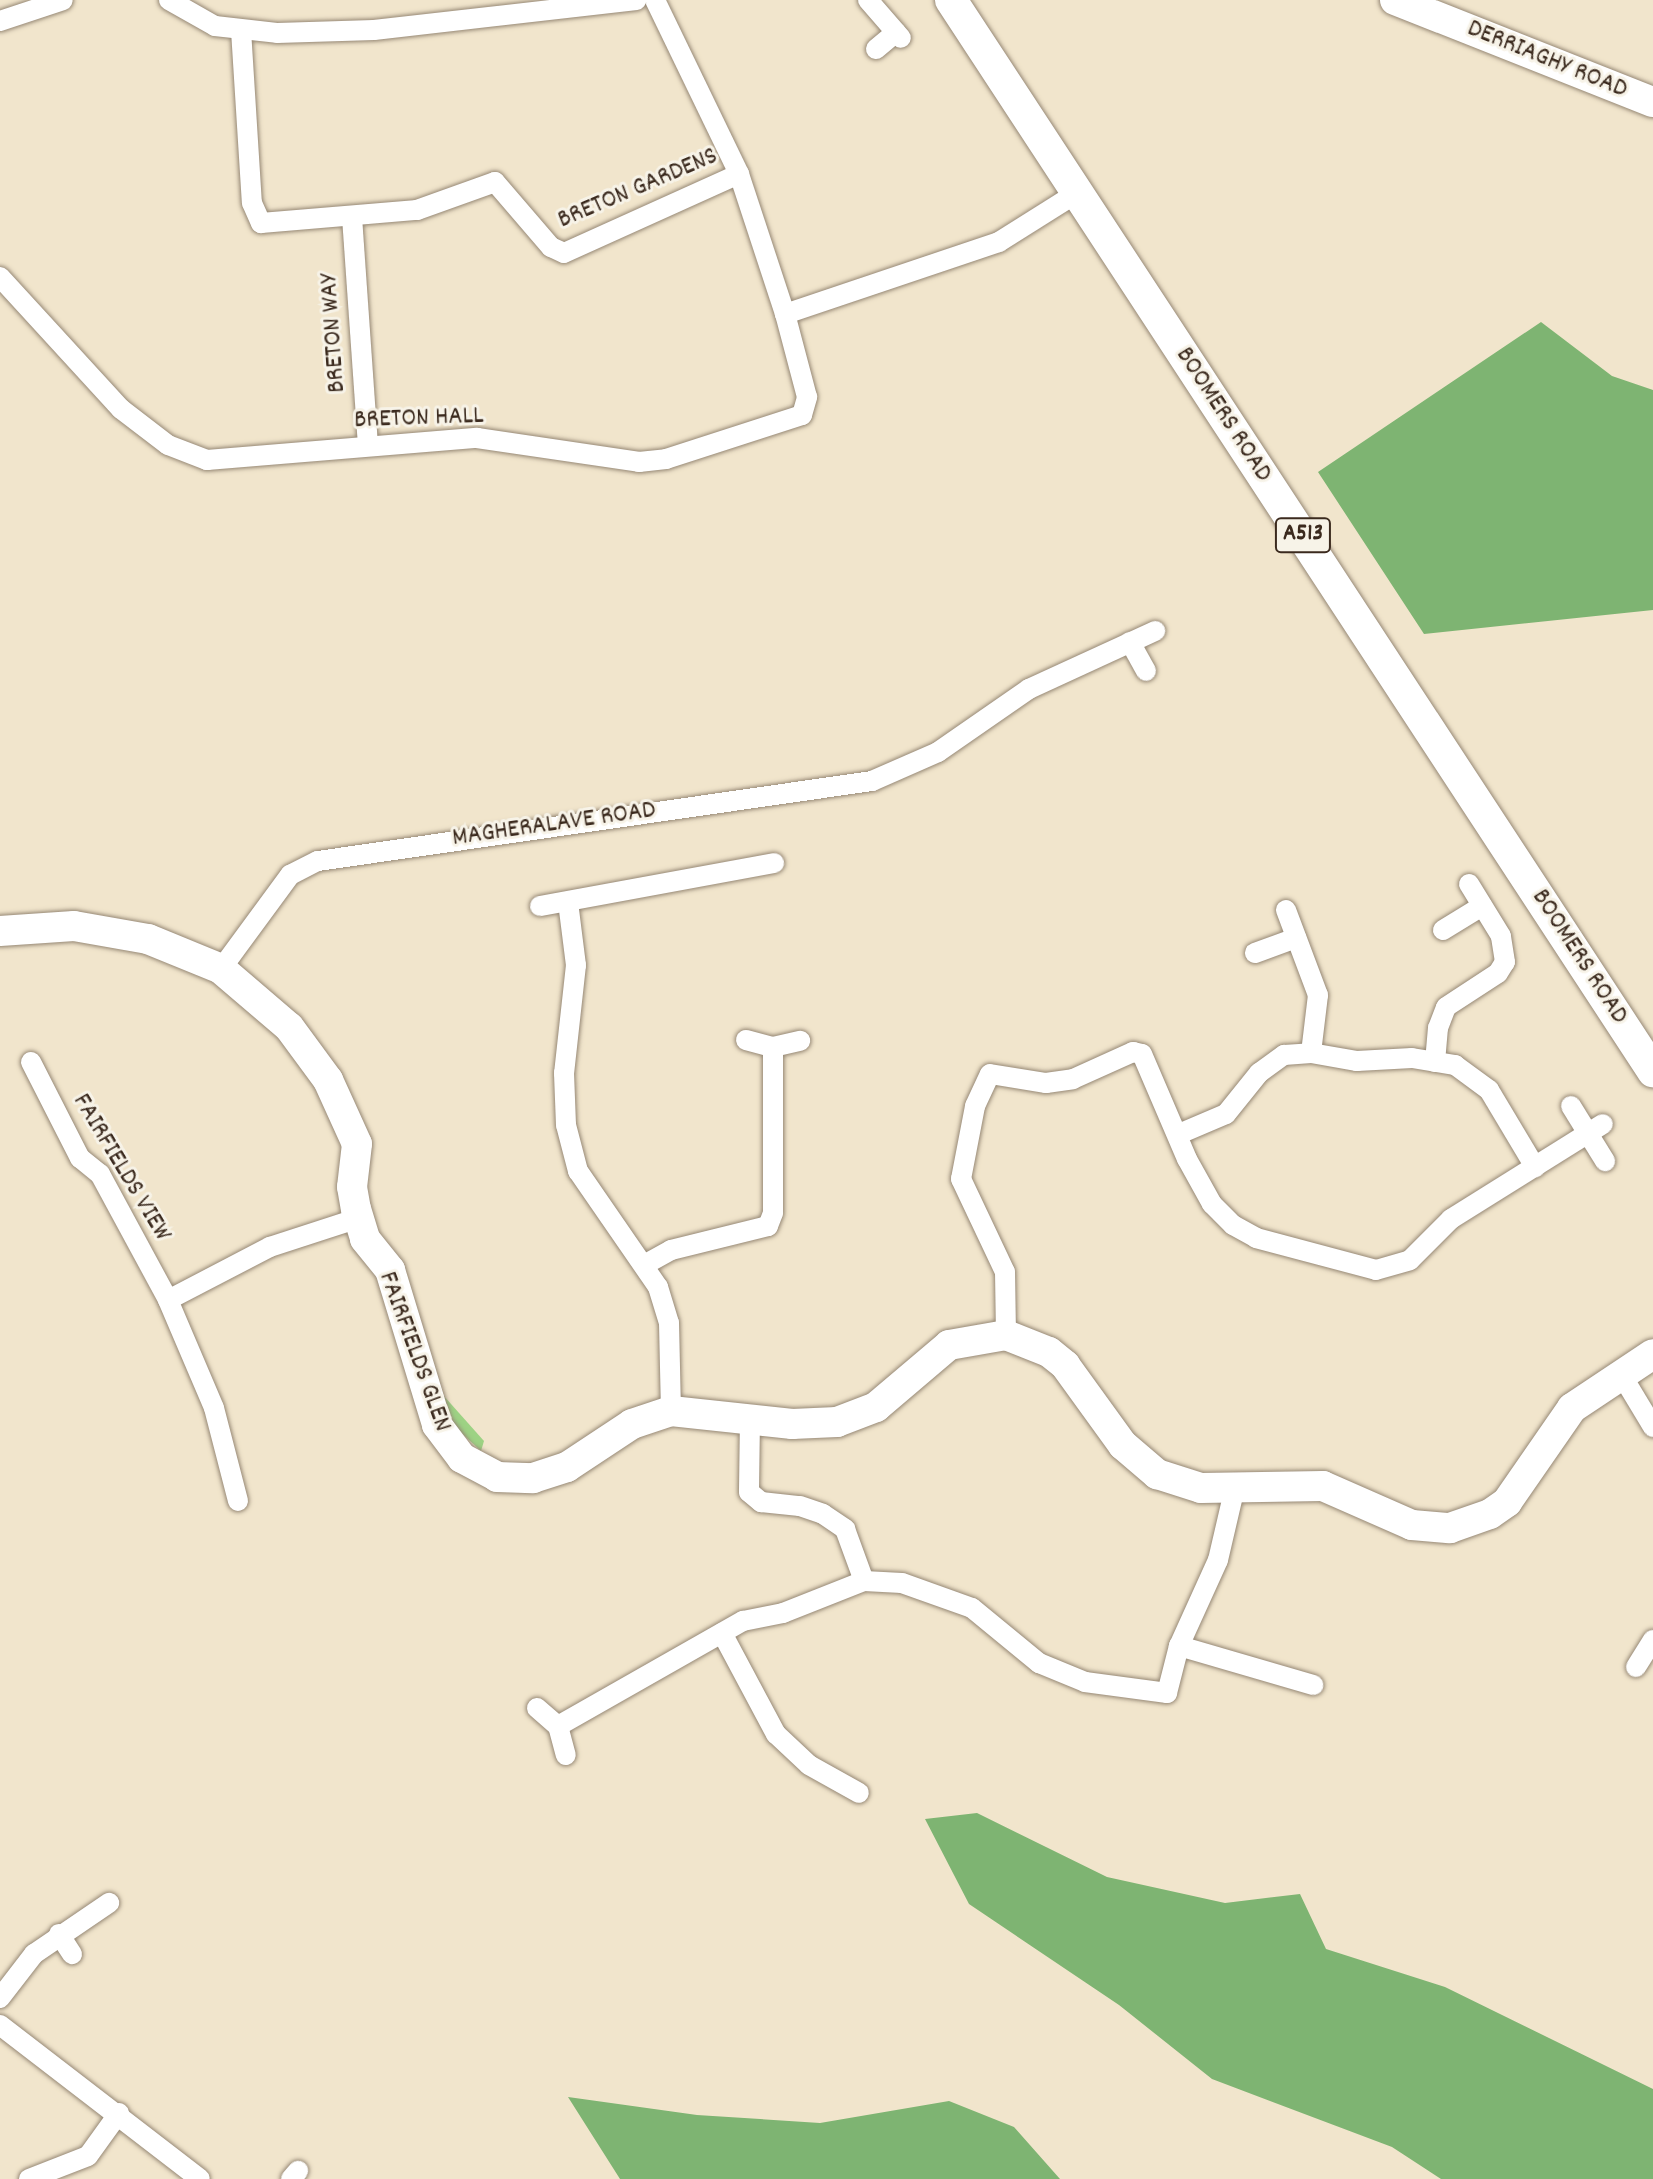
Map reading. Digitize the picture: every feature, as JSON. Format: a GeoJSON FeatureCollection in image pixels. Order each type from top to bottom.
{"type":"FeatureCollection","features":[{"type":"Feature","properties":{"kind":"main road","name":"BOOMERS ROAD"},"geometry":{"type":"LineString","coordinates":[[951,0],[1080,191],[1653,1071]]}},
{"type":"Feature","properties":{"kind":"street"},"geometry":{"type":"LineString","coordinates":[[0,21],[63,0]]}},
{"type":"Feature","properties":{"kind":"street"},"geometry":{"type":"LineString","coordinates":[[169,0],[215,26],[241,30],[374,30],[520,8],[636,0]]}},
{"type":"Feature","properties":{"kind":"street","name":"BRETON HALL"},"geometry":{"type":"LineString","coordinates":[[0,277],[121,409],[168,445],[207,460],[477,438],[639,462],[666,459],[802,415],[807,397],[785,314],[739,174],[655,0]]}},
{"type":"Feature","properties":{"kind":"street"},"geometry":{"type":"LineString","coordinates":[[868,0],[899,35],[876,49]]}},
{"type":"Feature","properties":{"kind":"street","name":"DERRIAGHY ROAD"},"geometry":{"type":"LineString","coordinates":[[1395,0],[1653,102]]}},
{"type":"Feature","properties":{"kind":"street","name":"BRETON GARDENS"},"geometry":{"type":"LineString","coordinates":[[241,30],[252,203],[261,223],[417,210],[495,182],[551,247],[564,253],[739,174]]}},
{"type":"Feature","properties":{"kind":"street"},"geometry":{"type":"LineString","coordinates":[[785,314],[999,242],[1080,191]]}},
{"type":"Feature","properties":{"kind":"street","name":"BRETON WAY"},"geometry":{"type":"LineString","coordinates":[[352,217],[368,445]]}},
{"type":"Feature","properties":{"kind":"street","name":"MAGHERALAVE ROAD"},"geometry":{"type":"LineString","coordinates":[[221,969],[290,875],[318,861],[872,781],[938,752],[1029,689],[1155,631]]}},
{"type":"Feature","properties":{"kind":"street"},"geometry":{"type":"LineString","coordinates":[[1130,642],[1146,671]]}},
{"type":"Feature","properties":{"kind":"street"},"geometry":{"type":"LineString","coordinates":[[540,906],[774,863]]}},
{"type":"Feature","properties":{"kind":"street"},"geometry":{"type":"LineString","coordinates":[[1435,1062],[1438,1028],[1446,1007],[1498,973],[1505,962],[1501,936],[1469,884]]}},
{"type":"Feature","properties":{"kind":"street"},"geometry":{"type":"LineString","coordinates":[[568,902],[576,965],[564,1073],[566,1125],[578,1171],[644,1265],[669,1323],[671,1411]]}},
{"type":"Feature","properties":{"kind":"street"},"geometry":{"type":"LineString","coordinates":[[1443,930],[1482,906]]}},
{"type":"Feature","properties":{"kind":"street"},"geometry":{"type":"LineString","coordinates":[[1286,910],[1320,1009],[1311,1053]]}},
{"type":"Feature","properties":{"kind":"street"},"geometry":{"type":"LineString","coordinates":[[0,931],[37,926],[111,930],[184,951],[221,969]]}},
{"type":"Feature","properties":{"kind":"street"},"geometry":{"type":"LineString","coordinates":[[1255,953],[1296,938]]}},
{"type":"Feature","properties":{"kind":"street","name":"FAIRFIELDS GLEN"},"geometry":{"type":"LineString","coordinates":[[221,969],[278,1016],[328,1080],[357,1144],[352,1187],[365,1239],[390,1270],[437,1425],[449,1444],[480,1469],[516,1478],[552,1472],[585,1458],[632,1424],[671,1411],[815,1425],[856,1416],[876,1407],[949,1345],[1006,1335]]}},
{"type":"Feature","properties":{"kind":"street"},"geometry":{"type":"LineString","coordinates":[[746,1040],[773,1047],[800,1041]]}},
{"type":"Feature","properties":{"kind":"street"},"geometry":{"type":"LineString","coordinates":[[644,1265],[671,1250],[768,1226],[773,1213],[773,1047]]}},
{"type":"Feature","properties":{"kind":"street"},"geometry":{"type":"LineString","coordinates":[[1595,1129],[1451,1219],[1410,1260],[1376,1270],[1256,1238],[1233,1225],[1212,1204],[1142,1054],[1133,1052],[1073,1079],[1046,1083],[998,1072],[985,1079],[963,1153],[961,1179],[1005,1272],[1006,1335],[1049,1352],[1065,1365],[1123,1445],[1157,1474],[1201,1488],[1323,1486],[1412,1525],[1432,1529],[1470,1523],[1507,1502],[1558,1422],[1653,1354]]}},
{"type":"Feature","properties":{"kind":"street"},"geometry":{"type":"LineString","coordinates":[[1179,1134],[1226,1114],[1259,1073],[1284,1055],[1311,1053],[1357,1061],[1435,1062],[1455,1065],[1489,1090],[1535,1167]]}},
{"type":"Feature","properties":{"kind":"street","name":"FAIRFIELDS VIEW"},"geometry":{"type":"LineString","coordinates":[[31,1062],[80,1158],[100,1174],[168,1300],[214,1408],[238,1501]]}},
{"type":"Feature","properties":{"kind":"street"},"geometry":{"type":"LineString","coordinates":[[1571,1106],[1595,1129],[1605,1161]]}},
{"type":"Feature","properties":{"kind":"street"},"geometry":{"type":"LineString","coordinates":[[168,1300],[270,1247],[359,1218]]}},
{"type":"Feature","properties":{"kind":"street"},"geometry":{"type":"LineString","coordinates":[[1621,1374],[1653,1427]]}},
{"type":"Feature","properties":{"kind":"street"},"geometry":{"type":"LineString","coordinates":[[750,1418],[749,1492],[761,1502],[800,1506],[823,1514],[845,1529],[864,1581]]}},
{"type":"Feature","properties":{"kind":"street"},"geometry":{"type":"LineString","coordinates":[[558,1726],[722,1633],[864,1581],[902,1583],[972,1608],[1039,1663],[1085,1682],[1167,1693],[1179,1646],[1218,1560],[1235,1487]]}},
{"type":"Feature","properties":{"kind":"street"},"geometry":{"type":"LineString","coordinates":[[722,1633],[776,1734],[809,1765],[859,1793]]}},
{"type":"Feature","properties":{"kind":"street"},"geometry":{"type":"LineString","coordinates":[[1636,1667],[1653,1640]]}},
{"type":"Feature","properties":{"kind":"street"},"geometry":{"type":"LineString","coordinates":[[1179,1646],[1313,1685]]}},
{"type":"Feature","properties":{"kind":"street"},"geometry":{"type":"LineString","coordinates":[[537,1708],[558,1726],[566,1755]]}},
{"type":"Feature","properties":{"kind":"street"},"geometry":{"type":"LineString","coordinates":[[0,1998],[34,1954],[59,1934],[109,1903]]}},
{"type":"Feature","properties":{"kind":"street"},"geometry":{"type":"LineString","coordinates":[[59,1934],[72,1954]]}},
{"type":"Feature","properties":{"kind":"street"},"geometry":{"type":"LineString","coordinates":[[0,2025],[119,2113],[200,2179]]}},
{"type":"Feature","properties":{"kind":"street"},"geometry":{"type":"LineString","coordinates":[[29,2179],[88,2156],[119,2113]]}},
{"type":"Feature","properties":{"kind":"green space"},"geometry":{"type":"Polygon","coordinates":[[[1541,322],[1612,376],[1653,390],[1653,610],[1424,634],[1318,472],[1541,322]]]}},
{"type":"Feature","properties":{"kind":"green space"},"geometry":{"type":"Polygon","coordinates":[[[443,1395],[484,1441],[481,1451],[455,1427],[443,1395]]]}},
{"type":"Feature","properties":{"kind":"green space"},"geometry":{"type":"Polygon","coordinates":[[[977,1813],[1107,1877],[1225,1903],[1300,1894],[1326,1949],[1445,1987],[1653,2089],[1653,2179],[1441,2179],[1392,2147],[1212,2079],[1119,2005],[969,1904],[925,1819],[977,1813]]]}},
{"type":"Feature","properties":{"kind":"green space"},"geometry":{"type":"Polygon","coordinates":[[[568,2097],[697,2115],[820,2123],[949,2101],[1014,2127],[1060,2179],[620,2179],[568,2097]]]}}]}
